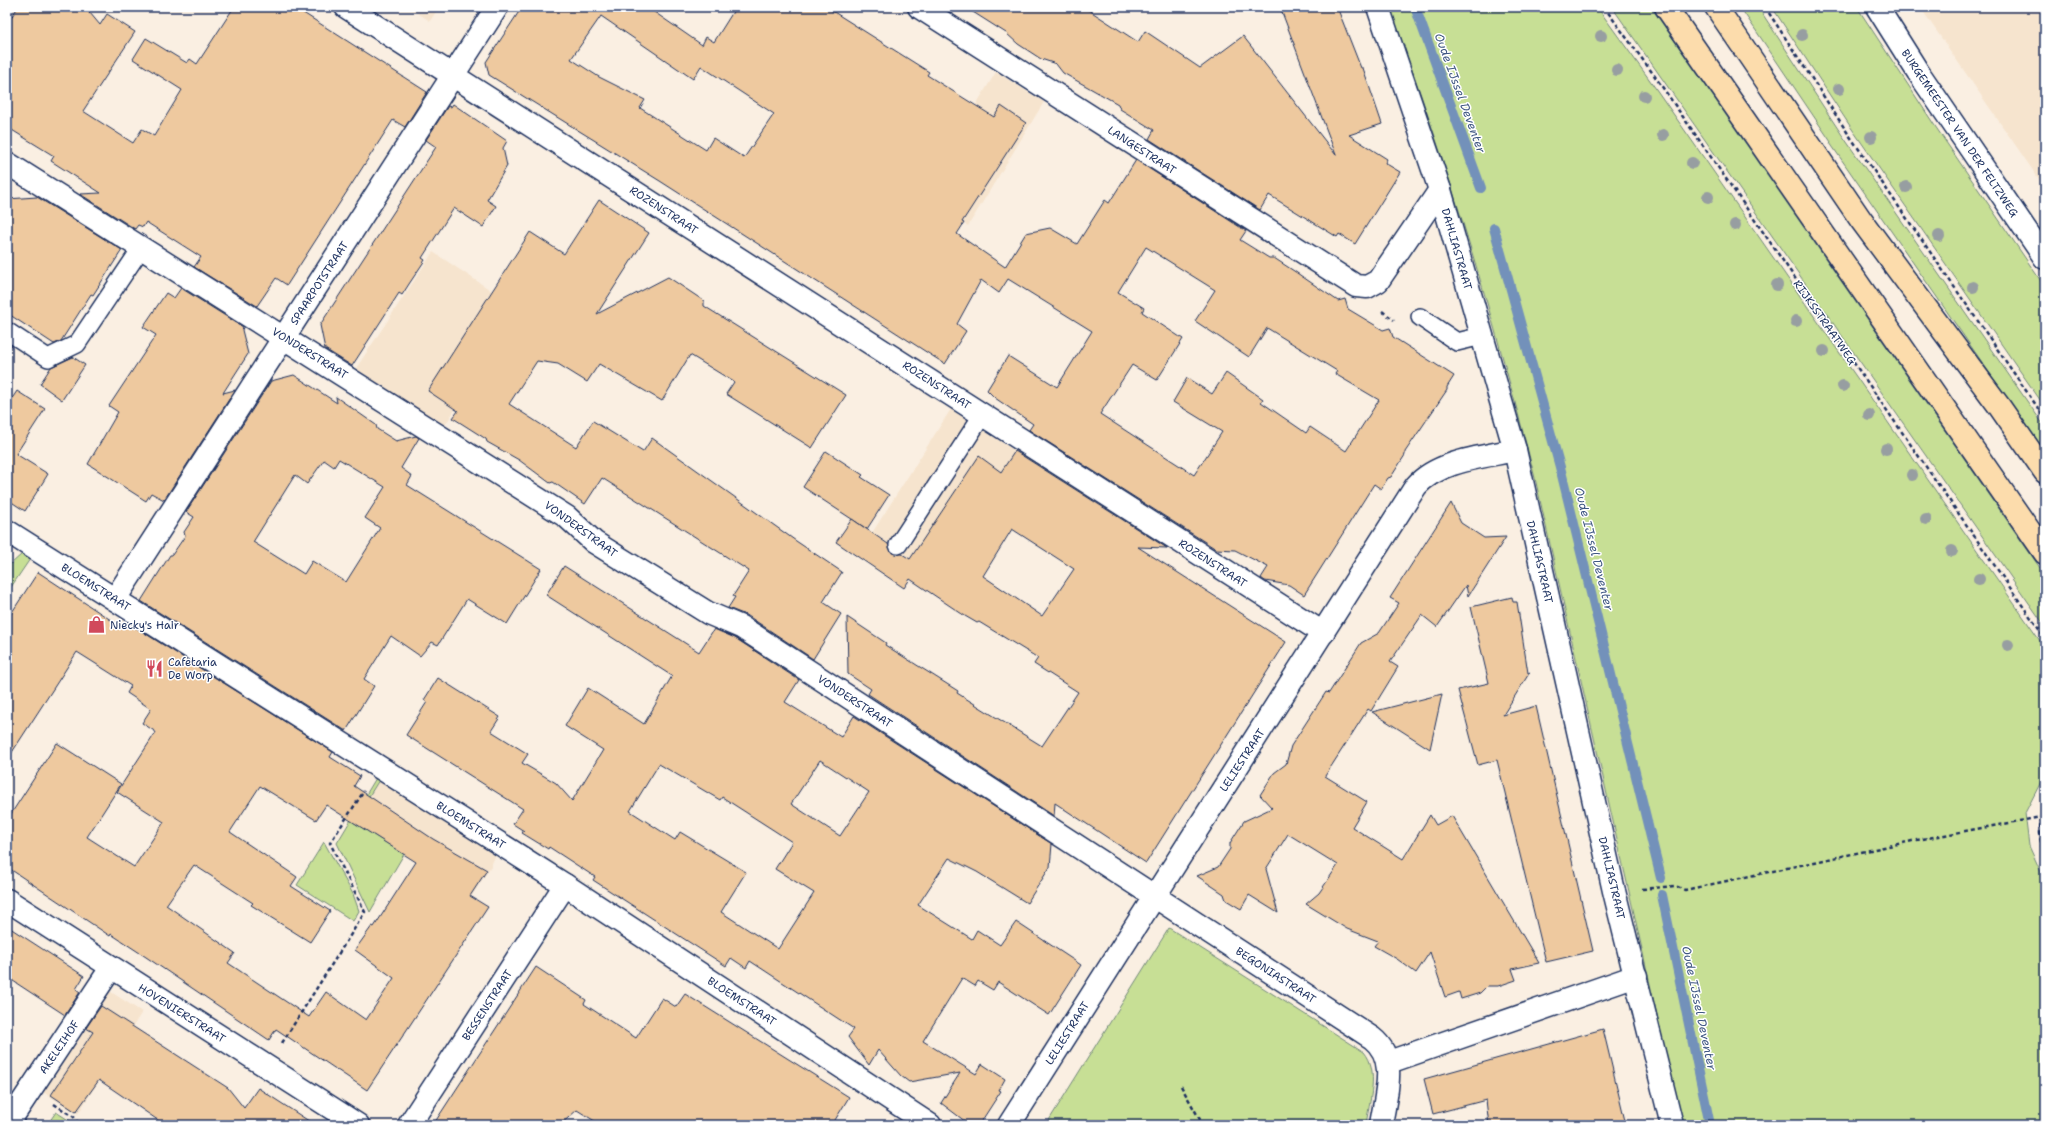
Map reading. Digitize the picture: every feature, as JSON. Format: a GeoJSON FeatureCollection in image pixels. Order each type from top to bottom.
{"type":"FeatureCollection","features":[{"type":"Feature","properties":{"kind":"main road"},"geometry":{"type":"LineString","coordinates":[[1666,7],[2045,553]]}},
{"type":"Feature","properties":{"kind":"main road"},"geometry":{"type":"LineString","coordinates":[[1716,7],[1861,220],[1999,406],[2045,472]]}},
{"type":"Feature","properties":{"kind":"street","name":"ROZENSTRAAT"},"geometry":{"type":"LineString","coordinates":[[346,7],[1323,633]]}},
{"type":"Feature","properties":{"kind":"street","name":"SPAARPOTSTRAAT"},"geometry":{"type":"LineString","coordinates":[[115,599],[497,7]]}},
{"type":"Feature","properties":{"kind":"street","name":"LANGESTRAAT"},"geometry":{"type":"LineString","coordinates":[[919,7],[1350,284],[1360,287],[1367,287]]}},
{"type":"Feature","properties":{"kind":"street","name":"DAHLIASTRAAT"},"geometry":{"type":"LineString","coordinates":[[1378,7],[1440,190],[1514,450],[1614,891],[1672,1125]]}},
{"type":"Feature","properties":{"kind":"street","name":"BURGEMEESTER VAN DER FELTZWEG"},"geometry":{"type":"LineString","coordinates":[[1877,7],[1918,72],[2045,258]]}},
{"type":"Feature","properties":{"kind":"street","name":"VONDERSTRAAT"},"geometry":{"type":"LineString","coordinates":[[7,162],[284,336],[567,517],[594,542],[708,613],[741,627],[1155,896]]}},
{"type":"Feature","properties":{"kind":"street"},"geometry":{"type":"LineString","coordinates":[[1367,287],[1374,284],[1381,277],[1440,190]]}},
{"type":"Feature","properties":{"kind":"street","name":"LELIESTRAAT"},"geometry":{"type":"LineString","coordinates":[[1009,1125],[1421,480],[1440,468],[1514,450]]}},
{"type":"Feature","properties":{"kind":"street","name":"BLOEMSTRAAT"},"geometry":{"type":"LineString","coordinates":[[7,531],[565,885],[930,1125]]}},
{"type":"Feature","properties":{"kind":"street","name":"BESSENSTRAAT"},"geometry":{"type":"LineString","coordinates":[[409,1125],[565,885]]}},
{"type":"Feature","properties":{"kind":"street","name":"BEGONIASTRAAT"},"geometry":{"type":"LineString","coordinates":[[1155,896],[1372,1038],[1383,1048],[1389,1062]]}},
{"type":"Feature","properties":{"kind":"street","name":"HOVENIERSTRAAT"},"geometry":{"type":"LineString","coordinates":[[7,900],[358,1125]]}},
{"type":"Feature","properties":{"kind":"street","name":"AKELEIHOF"},"geometry":{"type":"LineString","coordinates":[[7,1125],[111,968]]}},
{"type":"Feature","properties":{"kind":"street"},"geometry":{"type":"LineString","coordinates":[[1381,1125],[1389,1062],[1636,976]]}},
{"type":"Feature","properties":{"kind":"lane"},"geometry":{"type":"LineString","coordinates":[[7,331],[48,358],[77,344],[142,247]]}},
{"type":"Feature","properties":{"kind":"lane"},"geometry":{"type":"LineString","coordinates":[[1420,317],[1457,342],[1482,336]]}},
{"type":"Feature","properties":{"kind":"lane","name":"ROZENSTRAAT"},"geometry":{"type":"LineString","coordinates":[[898,545],[983,414]]}},
{"type":"Feature","properties":{"kind":"path","name":"RIJKSSTRAATWEG"},"geometry":{"type":"LineString","coordinates":[[1604,7],[1654,75],[2045,638]]}},
{"type":"Feature","properties":{"kind":"path"},"geometry":{"type":"LineString","coordinates":[[1765,7],[1847,132],[2045,418]]}},
{"type":"Feature","properties":{"kind":"path"},"geometry":{"type":"LineString","coordinates":[[1367,287],[1376,308],[1410,330],[1420,317]]}},
{"type":"Feature","properties":{"kind":"path"},"geometry":{"type":"LineString","coordinates":[[267,1067],[365,912],[330,843],[380,767]]}},
{"type":"Feature","properties":{"kind":"path"},"geometry":{"type":"LineString","coordinates":[[2045,811],[2041,818],[2040,842],[2045,856]]}},
{"type":"Feature","properties":{"kind":"path"},"geometry":{"type":"LineString","coordinates":[[1614,891],[1675,886],[1685,890],[1912,841],[2041,818]]}},
{"type":"Feature","properties":{"kind":"path"},"geometry":{"type":"LineString","coordinates":[[1181,1086],[1204,1124]]}},
{"type":"Feature","properties":{"kind":"shaded area"},"geometry":{"type":"Polygon","coordinates":[[[408,7],[439,7],[430,21],[408,7]]]}},
{"type":"Feature","properties":{"kind":"shaded area"},"geometry":{"type":"Polygon","coordinates":[[[1920,7],[2045,7],[2045,188],[1920,7]]]}},
{"type":"Feature","properties":{"kind":"shaded area"},"geometry":{"type":"Polygon","coordinates":[[[996,72],[1044,102],[968,226],[920,196],[996,72]]]}},
{"type":"Feature","properties":{"kind":"shaded area"},"geometry":{"type":"Polygon","coordinates":[[[433,252],[519,309],[444,427],[355,370],[433,252]]]}},
{"type":"Feature","properties":{"kind":"shaded area"},"geometry":{"type":"Polygon","coordinates":[[[951,409],[1015,451],[937,576],[872,533],[951,409]]]}},
{"type":"Feature","properties":{"kind":"shaded area"},"geometry":{"type":"Polygon","coordinates":[[[379,780],[496,854],[491,866],[471,897],[353,822],[379,780]]]}},
{"type":"Feature","properties":{"kind":"shaded area"},"geometry":{"type":"Polygon","coordinates":[[[108,990],[142,1012],[78,1114],[43,1092],[108,990]]]}},
{"type":"Feature","properties":{"kind":"green space"},"geometry":{"type":"Polygon","coordinates":[[[1389,7],[1597,7],[1649,79],[2045,648],[2045,774],[2025,813],[2029,846],[2045,881],[2045,1125],[1682,1125],[1535,478],[1503,359],[1450,182],[1431,123],[1389,7]]]}},
{"type":"Feature","properties":{"kind":"green space"},"geometry":{"type":"Polygon","coordinates":[[[1612,7],[1651,7],[2045,575],[2045,626],[1612,7]]]}},
{"type":"Feature","properties":{"kind":"green space"},"geometry":{"type":"Polygon","coordinates":[[[1740,7],[1758,7],[1842,135],[2045,427],[2045,453],[1830,143],[1831,142],[1740,7]]]}},
{"type":"Feature","properties":{"kind":"green space"},"geometry":{"type":"Polygon","coordinates":[[[1772,7],[1857,7],[1935,126],[2045,287],[2045,407],[1852,129],[1772,7]]]}},
{"type":"Feature","properties":{"kind":"green space"},"geometry":{"type":"Polygon","coordinates":[[[23,553],[30,559],[7,593],[7,561],[11,564],[23,553]]]}},
{"type":"Feature","properties":{"kind":"green space"},"geometry":{"type":"Polygon","coordinates":[[[376,778],[379,780],[353,822],[404,854],[370,912],[337,843],[376,778]]]}},
{"type":"Feature","properties":{"kind":"green space"},"geometry":{"type":"Polygon","coordinates":[[[324,842],[353,894],[359,911],[353,921],[297,885],[324,842]]]}},
{"type":"Feature","properties":{"kind":"green space"},"geometry":{"type":"Polygon","coordinates":[[[1169,928],[1364,1052],[1369,1060],[1372,1077],[1371,1097],[1366,1125],[1046,1125],[1169,928]]]}},
{"type":"Feature","properties":{"kind":"green space"},"geometry":{"type":"Polygon","coordinates":[[[56,1112],[70,1121],[73,1125],[47,1125],[56,1112]]]}},
{"type":"Feature","properties":{"kind":"building"},"geometry":{"type":"Polygon","coordinates":[[[18,7],[85,7],[100,25],[107,14],[135,32],[83,111],[133,143],[142,129],[154,136],[182,90],[133,59],[146,38],[187,63],[190,59],[197,64],[234,7],[294,7],[427,92],[405,127],[393,120],[287,285],[276,278],[257,306],[194,267],[201,257],[146,222],[143,227],[138,225],[135,229],[80,194],[101,193],[51,161],[54,156],[7,127],[7,24],[18,7]]]}},
{"type":"Feature","properties":{"kind":"building"},"geometry":{"type":"Polygon","coordinates":[[[522,7],[647,7],[702,45],[706,37],[714,42],[736,7],[826,7],[929,72],[927,75],[994,117],[1001,106],[1026,123],[962,222],[964,223],[957,234],[1005,267],[1026,233],[1050,228],[1077,244],[1105,200],[1109,203],[1136,160],[1246,231],[1240,240],[1269,258],[1274,258],[1338,301],[1345,299],[1348,309],[1383,330],[1390,328],[1393,337],[1454,376],[1447,387],[1447,390],[1405,452],[1405,455],[1391,477],[1388,478],[1381,489],[1374,484],[1304,595],[1289,585],[1265,581],[1261,578],[1268,567],[1235,550],[1216,549],[1029,430],[1033,424],[995,398],[987,390],[1008,356],[1057,387],[1092,331],[1008,279],[999,293],[981,280],[957,324],[966,331],[945,364],[660,181],[489,75],[486,62],[522,7]],[[601,16],[571,59],[599,77],[645,100],[640,108],[706,150],[713,138],[744,158],[774,114],[701,66],[693,79],[601,16]],[[1146,247],[1118,292],[1144,308],[1142,312],[1183,339],[1157,380],[1132,365],[1100,414],[1194,475],[1222,432],[1173,402],[1187,378],[1212,394],[1226,373],[1263,399],[1261,402],[1306,433],[1310,427],[1346,451],[1379,400],[1335,374],[1337,371],[1267,328],[1249,357],[1195,321],[1215,290],[1146,247]]]}},
{"type":"Feature","properties":{"kind":"building"},"geometry":{"type":"Polygon","coordinates":[[[965,7],[1084,7],[1138,42],[1145,31],[1200,68],[1243,36],[1336,155],[1280,7],[1337,7],[1361,68],[1363,68],[1382,124],[1349,135],[1387,159],[1385,163],[1400,172],[1355,244],[1339,234],[1337,237],[1269,195],[1260,210],[1149,139],[1154,130],[1120,109],[1118,104],[1063,73],[1056,64],[1041,59],[1018,44],[1006,33],[965,7]]]}},
{"type":"Feature","properties":{"kind":"building"},"geometry":{"type":"Polygon","coordinates":[[[453,104],[507,141],[503,148],[507,166],[487,200],[496,206],[483,227],[454,208],[422,258],[425,260],[402,295],[399,293],[352,366],[325,349],[320,325],[436,147],[426,140],[448,106],[451,107],[453,104]]]}},
{"type":"Feature","properties":{"kind":"building"},"geometry":{"type":"Polygon","coordinates":[[[37,197],[122,250],[93,295],[91,294],[61,341],[54,344],[7,313],[7,199],[37,197]]]}},
{"type":"Feature","properties":{"kind":"building"},"geometry":{"type":"Polygon","coordinates":[[[599,200],[649,233],[597,314],[668,277],[704,301],[704,306],[846,395],[812,448],[726,394],[734,382],[690,355],[662,401],[599,364],[587,382],[558,364],[537,361],[509,404],[576,447],[593,421],[643,452],[652,438],[842,572],[823,602],[841,614],[813,659],[748,616],[728,608],[735,597],[733,596],[749,571],[602,478],[585,504],[553,482],[550,483],[519,460],[487,442],[486,439],[453,418],[458,411],[428,391],[530,232],[564,254],[599,200]]]}},
{"type":"Feature","properties":{"kind":"building"},"geometry":{"type":"Polygon","coordinates":[[[181,288],[243,327],[242,330],[248,354],[223,393],[235,390],[164,500],[151,493],[146,501],[88,464],[118,412],[109,406],[156,335],[143,327],[166,293],[174,298],[181,288]]]}},
{"type":"Feature","properties":{"kind":"building"},"geometry":{"type":"Polygon","coordinates":[[[73,357],[85,365],[62,400],[40,384],[51,367],[73,357]]]}},
{"type":"Feature","properties":{"kind":"building"},"geometry":{"type":"Polygon","coordinates":[[[294,375],[337,403],[336,397],[376,425],[377,429],[396,441],[416,436],[419,438],[401,468],[412,476],[407,485],[541,569],[507,624],[467,599],[438,645],[432,642],[420,656],[391,636],[364,679],[374,686],[346,731],[141,601],[170,555],[172,555],[185,536],[184,532],[194,517],[186,512],[271,381],[294,375]],[[339,459],[334,467],[324,460],[307,484],[295,475],[253,542],[304,574],[312,561],[346,582],[380,528],[365,518],[385,487],[339,459]]]}},
{"type":"Feature","properties":{"kind":"building"},"geometry":{"type":"Polygon","coordinates":[[[17,391],[45,409],[16,454],[48,474],[25,511],[7,499],[7,406],[17,391]]]}},
{"type":"Feature","properties":{"kind":"building"},"geometry":{"type":"Polygon","coordinates":[[[826,451],[863,475],[861,477],[889,495],[867,529],[803,487],[826,451]]]}},
{"type":"Feature","properties":{"kind":"building"},"geometry":{"type":"Polygon","coordinates":[[[1015,451],[1167,548],[1138,547],[1286,642],[1146,863],[1055,803],[1054,816],[868,694],[871,689],[848,674],[847,617],[886,643],[885,645],[958,691],[957,693],[1042,746],[1078,692],[1034,664],[1038,658],[979,622],[977,623],[965,616],[910,579],[904,588],[836,542],[852,519],[888,544],[892,553],[902,554],[910,559],[979,456],[1001,472],[1015,451]],[[1012,529],[983,576],[1042,616],[1074,569],[1012,529]]]}},
{"type":"Feature","properties":{"kind":"building"},"geometry":{"type":"Polygon","coordinates":[[[1451,503],[1461,523],[1484,538],[1506,537],[1468,596],[1466,585],[1437,627],[1422,615],[1390,662],[1398,667],[1371,711],[1368,709],[1325,776],[1367,802],[1352,827],[1403,859],[1430,815],[1436,825],[1452,816],[1539,963],[1512,969],[1516,980],[1498,986],[1487,986],[1480,993],[1461,999],[1459,992],[1445,997],[1430,952],[1416,973],[1397,959],[1374,946],[1378,941],[1347,929],[1306,904],[1319,893],[1338,865],[1288,834],[1266,869],[1278,913],[1249,895],[1241,909],[1226,900],[1224,894],[1197,876],[1218,867],[1230,849],[1230,843],[1244,821],[1272,808],[1260,795],[1274,773],[1286,764],[1291,746],[1326,692],[1329,693],[1361,643],[1379,633],[1399,603],[1390,598],[1451,503]]]}},
{"type":"Feature","properties":{"kind":"building"},"geometry":{"type":"Polygon","coordinates":[[[564,566],[699,652],[714,629],[735,638],[799,680],[785,702],[841,737],[854,716],[1052,844],[1050,867],[1027,903],[977,872],[949,858],[918,905],[972,939],[977,930],[1000,945],[1016,922],[1081,965],[1049,1015],[998,982],[993,990],[978,981],[975,986],[962,978],[923,1041],[976,1074],[982,1064],[1005,1079],[999,1090],[1001,1091],[979,1125],[970,1125],[941,1103],[960,1073],[909,1082],[901,1076],[878,1050],[869,1065],[848,1037],[854,1029],[750,961],[746,968],[731,958],[726,966],[593,880],[595,877],[549,847],[548,849],[522,833],[524,831],[513,824],[523,809],[406,735],[427,702],[424,700],[438,678],[500,717],[491,731],[528,754],[522,763],[556,783],[572,801],[603,750],[565,726],[588,688],[644,724],[672,676],[546,595],[564,566]],[[820,760],[791,804],[840,836],[869,792],[820,760]],[[659,764],[630,811],[675,840],[680,832],[746,872],[721,912],[778,949],[814,893],[775,869],[792,842],[722,797],[720,800],[659,764]]]}},
{"type":"Feature","properties":{"kind":"building"},"geometry":{"type":"Polygon","coordinates":[[[38,572],[123,628],[127,622],[333,752],[330,757],[360,776],[354,786],[433,839],[487,870],[470,896],[488,907],[367,1090],[276,1029],[269,1040],[146,957],[111,934],[110,936],[7,867],[7,820],[57,743],[121,784],[87,837],[134,867],[164,822],[117,792],[156,732],[142,723],[151,709],[127,693],[131,686],[77,652],[7,760],[7,620],[38,572]],[[260,786],[230,832],[297,877],[291,886],[330,911],[310,942],[251,905],[253,903],[194,865],[166,905],[235,953],[228,963],[309,1017],[326,992],[366,1020],[394,978],[355,950],[372,926],[374,927],[416,862],[326,805],[316,820],[260,786]]]}},
{"type":"Feature","properties":{"kind":"building"},"geometry":{"type":"Polygon","coordinates":[[[1512,597],[1513,602],[1517,602],[1528,673],[1530,672],[1503,715],[1536,706],[1593,951],[1546,962],[1497,760],[1478,765],[1458,690],[1489,683],[1471,607],[1512,597]]]}},
{"type":"Feature","properties":{"kind":"building"},"geometry":{"type":"Polygon","coordinates":[[[1442,694],[1430,749],[1372,712],[1442,694]]]}},
{"type":"Feature","properties":{"kind":"building"},"geometry":{"type":"Polygon","coordinates":[[[7,926],[84,976],[76,989],[80,992],[65,1015],[7,977],[7,926]]]}},
{"type":"Feature","properties":{"kind":"building"},"geometry":{"type":"Polygon","coordinates":[[[536,967],[586,1000],[584,1004],[636,1038],[662,998],[676,1007],[685,994],[849,1097],[832,1125],[601,1125],[577,1110],[560,1125],[433,1125],[536,967]]]}},
{"type":"Feature","properties":{"kind":"building"},"geometry":{"type":"Polygon","coordinates":[[[101,1006],[228,1088],[244,1108],[258,1088],[315,1125],[165,1125],[99,1080],[76,1112],[51,1095],[93,1032],[86,1028],[101,1006]]]}},
{"type":"Feature","properties":{"kind":"building"},"geometry":{"type":"Polygon","coordinates":[[[1603,1029],[1626,1125],[1489,1125],[1486,1100],[1433,1114],[1424,1079],[1603,1029]]]}},
{"type":"Feature","properties":{"kind":"waterway","name":"Oude IJssel Deventer"},"geometry":{"type":"LineString","coordinates":[[1415,7],[1481,188]]}},
{"type":"Feature","properties":{"kind":"waterway","name":"Oude IJssel Deventer"},"geometry":{"type":"LineString","coordinates":[[1494,228],[1560,467],[1661,878]]}},
{"type":"Feature","properties":{"kind":"waterway","name":"Oude IJssel Deventer"},"geometry":{"type":"LineString","coordinates":[[1662,895],[1710,1125]]}},
{"type":"Feature","properties":{"kind":"place","name":"Niecky's Hair"},"geometry":{"type":"Point","coordinates":[97,625]}},
{"type":"Feature","properties":{"kind":"place","name":"Cafetaria De Worp"},"geometry":{"type":"Point","coordinates":[155,668]}}]}
